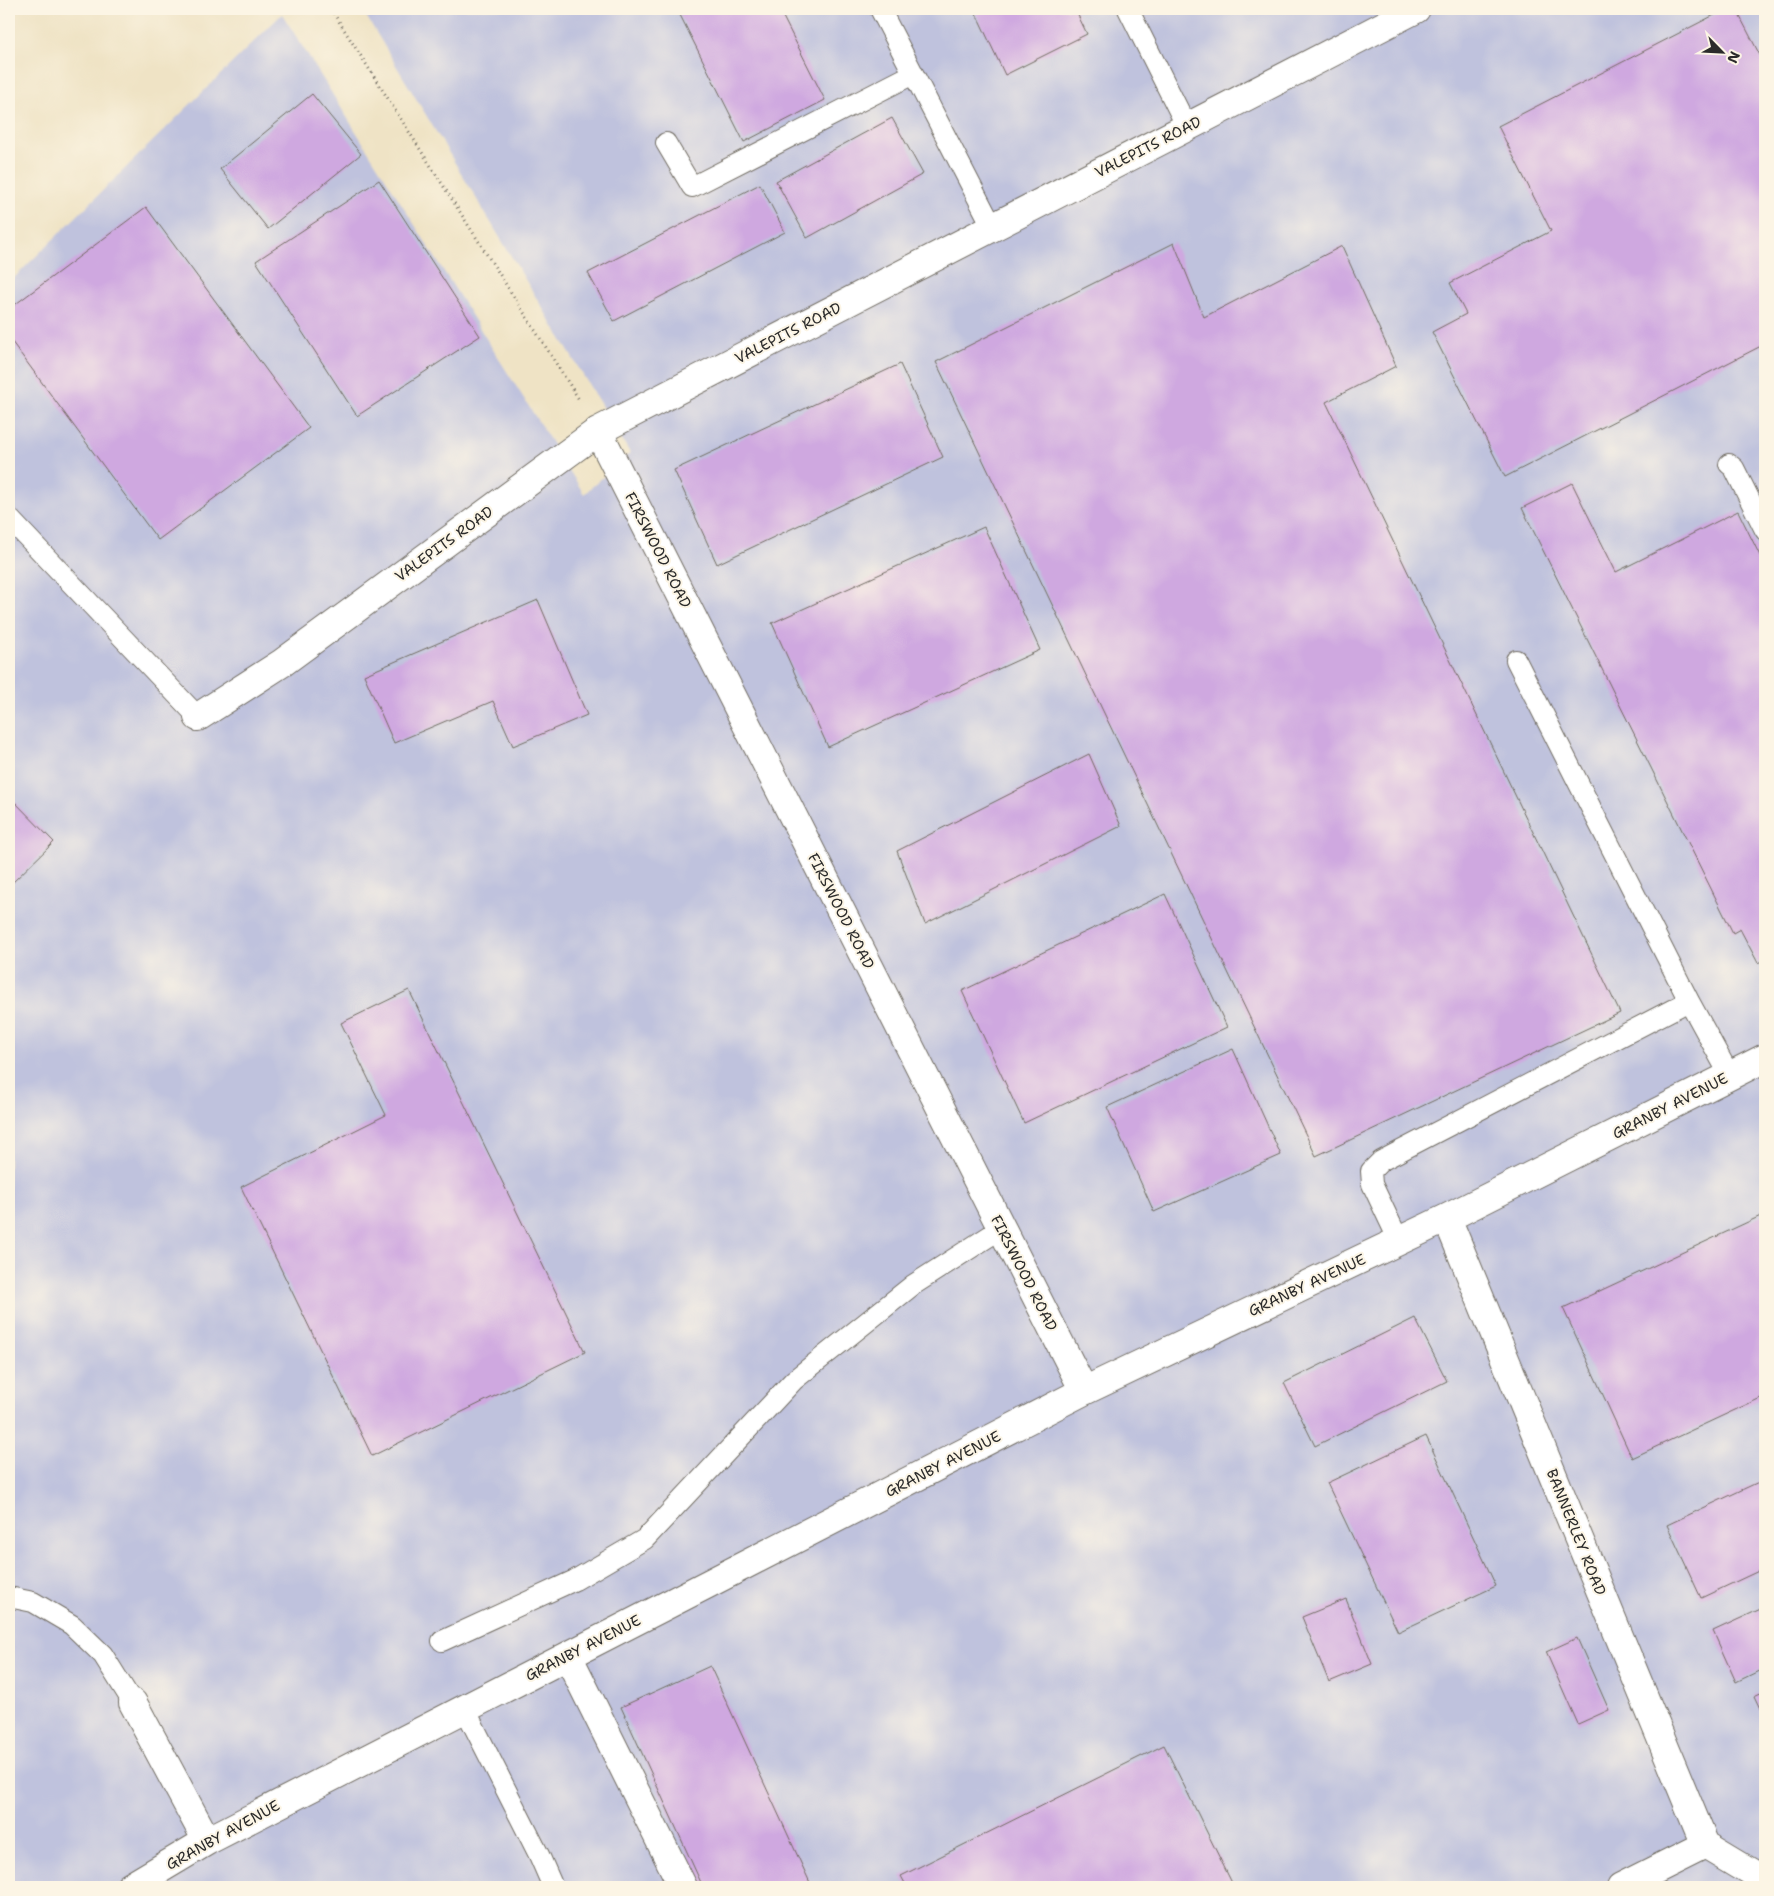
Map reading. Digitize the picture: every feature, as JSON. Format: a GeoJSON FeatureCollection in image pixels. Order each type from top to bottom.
{"type":"FeatureCollection","features":[{"type":"Feature","properties":{"kind":"street","name":"VALEPITS ROAD"},"geometry":{"type":"LineString","coordinates":[[198,717],[282,663],[598,431],[1187,127],[1399,13]]}},
{"type":"Feature","properties":{"kind":"street","name":"FIRSWOOD ROAD"},"geometry":{"type":"LineString","coordinates":[[598,431],[1084,1391]]}},
{"type":"Feature","properties":{"kind":"street","name":"GRANBY AVENUE"},"geometry":{"type":"LineString","coordinates":[[130,1887],[207,1841],[1084,1391],[1447,1218],[1765,1058]]}},
{"type":"Feature","properties":{"kind":"street","name":"BANNERLEY ROAD"},"geometry":{"type":"LineString","coordinates":[[1447,1218],[1705,1845]]}},
{"type":"Feature","properties":{"kind":"street"},"geometry":{"type":"LineString","coordinates":[[568,1656],[683,1887]]}},
{"type":"Feature","properties":{"kind":"street"},"geometry":{"type":"LineString","coordinates":[[133,1703],[207,1841]]}},
{"type":"Feature","properties":{"kind":"street"},"geometry":{"type":"LineString","coordinates":[[1621,1887],[1705,1845],[1765,1881]]}},
{"type":"Feature","properties":{"kind":"lane"},"geometry":{"type":"LineString","coordinates":[[880,9],[993,228]]}},
{"type":"Feature","properties":{"kind":"lane"},"geometry":{"type":"LineString","coordinates":[[1128,9],[1187,127]]}},
{"type":"Feature","properties":{"kind":"lane"},"geometry":{"type":"LineString","coordinates":[[666,143],[692,187],[913,74]]}},
{"type":"Feature","properties":{"kind":"lane"},"geometry":{"type":"LineString","coordinates":[[1729,464],[1734,468],[1765,530]]}},
{"type":"Feature","properties":{"kind":"lane"},"geometry":{"type":"LineString","coordinates":[[9,518],[198,717]]}},
{"type":"Feature","properties":{"kind":"lane"},"geometry":{"type":"LineString","coordinates":[[1516,660],[1689,1001],[1730,1076]]}},
{"type":"Feature","properties":{"kind":"lane"},"geometry":{"type":"LineString","coordinates":[[1399,1241],[1372,1184],[1371,1171],[1381,1161],[1689,1001]]}},
{"type":"Feature","properties":{"kind":"lane"},"geometry":{"type":"LineString","coordinates":[[442,1641],[575,1580],[645,1539],[794,1380],[913,1284],[1002,1228]]}},
{"type":"Feature","properties":{"kind":"lane"},"geometry":{"type":"LineString","coordinates":[[9,1597],[33,1602],[72,1625],[103,1656],[133,1703]]}},
{"type":"Feature","properties":{"kind":"lane"},"geometry":{"type":"LineString","coordinates":[[465,1709],[535,1847],[553,1887]]}},
{"type":"Feature","properties":{"kind":"path"},"geometry":{"type":"LineString","coordinates":[[331,9],[583,406]]}},
{"type":"Feature","properties":{"kind":"shaded area"},"geometry":{"type":"Polygon","coordinates":[[[362,9],[1765,9],[1765,1887],[9,1887],[9,283],[282,14],[584,494],[630,453],[362,9]]]}},
{"type":"Feature","properties":{"kind":"building"},"geometry":{"type":"Polygon","coordinates":[[[677,9],[779,9],[825,100],[744,142],[677,9]]]}},
{"type":"Feature","properties":{"kind":"building"},"geometry":{"type":"Polygon","coordinates":[[[974,9],[1075,9],[1087,34],[1005,75],[974,9]]]}},
{"type":"Feature","properties":{"kind":"building"},"geometry":{"type":"Polygon","coordinates":[[[1726,9],[1736,9],[1765,65],[1765,344],[1505,477],[1432,332],[1466,314],[1450,283],[1551,231],[1498,126],[1726,9]]]}},
{"type":"Feature","properties":{"kind":"building"},"geometry":{"type":"Polygon","coordinates":[[[312,94],[361,154],[268,229],[220,169],[312,94]]]}},
{"type":"Feature","properties":{"kind":"building"},"geometry":{"type":"Polygon","coordinates":[[[892,118],[923,174],[807,238],[776,181],[892,118]]]}},
{"type":"Feature","properties":{"kind":"building"},"geometry":{"type":"Polygon","coordinates":[[[379,180],[480,336],[357,416],[256,261],[379,180]]]}},
{"type":"Feature","properties":{"kind":"building"},"geometry":{"type":"Polygon","coordinates":[[[760,184],[785,232],[614,321],[588,273],[760,184]]]}},
{"type":"Feature","properties":{"kind":"building"},"geometry":{"type":"Polygon","coordinates":[[[146,207],[309,428],[158,540],[9,338],[9,309],[146,207]]]}},
{"type":"Feature","properties":{"kind":"building"},"geometry":{"type":"Polygon","coordinates":[[[1174,243],[1204,317],[1342,246],[1396,366],[1326,402],[1620,1013],[1316,1156],[936,362],[1174,243]]]}},
{"type":"Feature","properties":{"kind":"building"},"geometry":{"type":"Polygon","coordinates":[[[900,364],[943,457],[717,564],[674,470],[900,364]]]}},
{"type":"Feature","properties":{"kind":"building"},"geometry":{"type":"Polygon","coordinates":[[[1572,483],[1616,572],[1738,511],[1765,566],[1765,959],[1758,963],[1740,929],[1733,933],[1522,508],[1572,483]]]}},
{"type":"Feature","properties":{"kind":"building"},"geometry":{"type":"Polygon","coordinates":[[[984,527],[1040,650],[828,747],[772,623],[984,527]]]}},
{"type":"Feature","properties":{"kind":"building"},"geometry":{"type":"Polygon","coordinates":[[[538,600],[587,715],[513,746],[493,701],[394,743],[364,675],[538,600]]]}},
{"type":"Feature","properties":{"kind":"building"},"geometry":{"type":"Polygon","coordinates":[[[1089,754],[1121,826],[925,924],[897,851],[1089,754]]]}},
{"type":"Feature","properties":{"kind":"building"},"geometry":{"type":"Polygon","coordinates":[[[9,796],[54,842],[9,886],[9,796]]]}},
{"type":"Feature","properties":{"kind":"building"},"geometry":{"type":"Polygon","coordinates":[[[1165,894],[1227,1027],[1024,1123],[962,991],[1165,894]]]}},
{"type":"Feature","properties":{"kind":"building"},"geometry":{"type":"Polygon","coordinates":[[[409,990],[585,1352],[372,1456],[241,1187],[386,1115],[341,1023],[409,990]]]}},
{"type":"Feature","properties":{"kind":"building"},"geometry":{"type":"Polygon","coordinates":[[[1233,1049],[1281,1155],[1154,1212],[1107,1107],[1233,1049]]]}},
{"type":"Feature","properties":{"kind":"building"},"geometry":{"type":"Polygon","coordinates":[[[1765,1214],[1765,1396],[1632,1458],[1563,1308],[1765,1214]]]}},
{"type":"Feature","properties":{"kind":"building"},"geometry":{"type":"Polygon","coordinates":[[[1415,1318],[1447,1381],[1315,1446],[1284,1383],[1415,1318]]]}},
{"type":"Feature","properties":{"kind":"building"},"geometry":{"type":"Polygon","coordinates":[[[1426,1436],[1496,1586],[1398,1632],[1327,1483],[1426,1436]]]}},
{"type":"Feature","properties":{"kind":"building"},"geometry":{"type":"Polygon","coordinates":[[[1765,1479],[1765,1568],[1701,1598],[1667,1525],[1765,1479]]]}},
{"type":"Feature","properties":{"kind":"building"},"geometry":{"type":"Polygon","coordinates":[[[1346,1599],[1372,1664],[1329,1682],[1302,1617],[1346,1599]]]}},
{"type":"Feature","properties":{"kind":"building"},"geometry":{"type":"Polygon","coordinates":[[[1765,1607],[1765,1668],[1736,1682],[1713,1631],[1765,1607]]]}},
{"type":"Feature","properties":{"kind":"building"},"geometry":{"type":"Polygon","coordinates":[[[1577,1638],[1609,1710],[1578,1724],[1546,1652],[1577,1638]]]}},
{"type":"Feature","properties":{"kind":"building"},"geometry":{"type":"Polygon","coordinates":[[[710,1666],[812,1887],[703,1887],[621,1707],[710,1666]]]}},
{"type":"Feature","properties":{"kind":"building"},"geometry":{"type":"Polygon","coordinates":[[[1765,1691],[1765,1719],[1754,1696],[1765,1691]]]}},
{"type":"Feature","properties":{"kind":"building"},"geometry":{"type":"Polygon","coordinates":[[[1164,1745],[1234,1887],[907,1887],[901,1876],[1164,1745]]]}}]}
